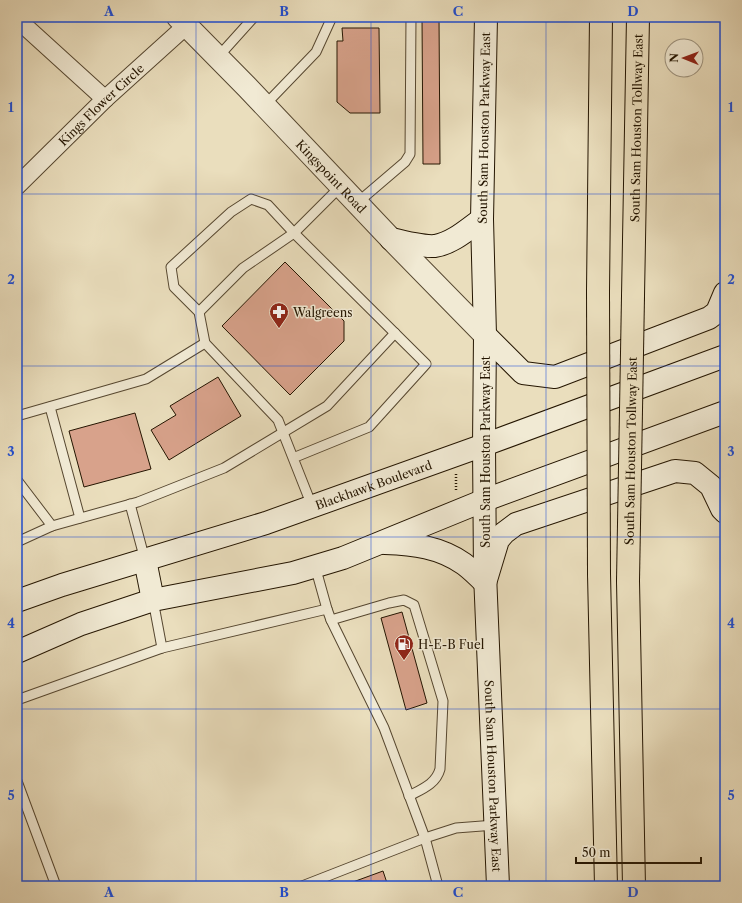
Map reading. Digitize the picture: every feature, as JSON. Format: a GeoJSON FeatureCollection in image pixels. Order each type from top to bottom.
{"type":"FeatureCollection","features":[{"type":"Feature","properties":{"kind":"highway"},"geometry":{"type":"LineString","coordinates":[[601,17],[598,291],[599,574],[606,886]]}},
{"type":"Feature","properties":{"kind":"highway","name":"South Sam Houston Tollway East"},"geometry":{"type":"LineString","coordinates":[[634,886],[628,581],[638,17]]}},
{"type":"Feature","properties":{"kind":"main road","name":"South Sam Houston Parkway East"},"geometry":{"type":"LineString","coordinates":[[486,17],[482,219],[485,334],[484,445],[486,583],[498,886]]}},
{"type":"Feature","properties":{"kind":"main road","name":"Kingspoint Road"},"geometry":{"type":"LineString","coordinates":[[183,21],[265,105],[391,239],[523,373],[555,377],[709,318],[717,312],[725,293]]}},
{"type":"Feature","properties":{"kind":"main road"},"geometry":{"type":"LineString","coordinates":[[391,239],[435,246],[453,240],[482,219]]}},
{"type":"Feature","properties":{"kind":"main road","name":"Blackhawk Boulevard"},"geometry":{"type":"LineString","coordinates":[[17,601],[62,585],[266,522],[484,445],[725,356]]}},
{"type":"Feature","properties":{"kind":"main road"},"geometry":{"type":"LineString","coordinates":[[17,652],[81,624],[153,600],[293,573],[343,558],[485,500],[725,412]]}},
{"type":"Feature","properties":{"kind":"main road"},"geometry":{"type":"LineString","coordinates":[[379,542],[412,544],[427,547],[447,554],[465,565],[486,583],[498,540],[504,532],[516,524],[675,471],[695,473],[710,486],[725,512]]}},
{"type":"Feature","properties":{"kind":"main road"},"geometry":{"type":"LineString","coordinates":[[145,560],[153,600]]}},
{"type":"Feature","properties":{"kind":"street"},"geometry":{"type":"LineString","coordinates":[[17,19],[105,99]]}},
{"type":"Feature","properties":{"kind":"street","name":"Kings Flower Circle"},"geometry":{"type":"LineString","coordinates":[[17,186],[183,21]]}},
{"type":"Feature","properties":{"kind":"lane"},"geometry":{"type":"LineString","coordinates":[[218,57],[254,17]]}},
{"type":"Feature","properties":{"kind":"lane"},"geometry":{"type":"LineString","coordinates":[[265,105],[316,52],[332,17]]}},
{"type":"Feature","properties":{"kind":"lane"},"geometry":{"type":"LineString","coordinates":[[357,203],[405,162],[410,154],[411,17]]}},
{"type":"Feature","properties":{"kind":"lane"},"geometry":{"type":"LineString","coordinates":[[199,312],[243,268],[294,232],[341,186]]}},
{"type":"Feature","properties":{"kind":"lane"},"geometry":{"type":"LineString","coordinates":[[293,458],[369,427],[426,364],[268,205],[251,199],[231,212],[171,267],[174,287],[199,312],[205,343],[278,420],[283,432],[293,458],[312,506]]}},
{"type":"Feature","properties":{"kind":"lane"},"geometry":{"type":"LineString","coordinates":[[17,542],[52,526],[130,504],[224,468],[327,406],[395,333]]}},
{"type":"Feature","properties":{"kind":"lane"},"geometry":{"type":"LineString","coordinates":[[17,416],[146,379],[205,343]]}},
{"type":"Feature","properties":{"kind":"lane"},"geometry":{"type":"LineString","coordinates":[[50,407],[80,518]]}},
{"type":"Feature","properties":{"kind":"lane"},"geometry":{"type":"LineString","coordinates":[[17,480],[52,526]]}},
{"type":"Feature","properties":{"kind":"lane"},"geometry":{"type":"LineString","coordinates":[[130,504],[145,560]]}},
{"type":"Feature","properties":{"kind":"lane"},"geometry":{"type":"LineString","coordinates":[[315,566],[331,620],[384,728],[425,838],[438,886]]}},
{"type":"Feature","properties":{"kind":"lane"},"geometry":{"type":"LineString","coordinates":[[153,600],[162,648]]}},
{"type":"Feature","properties":{"kind":"lane"},"geometry":{"type":"LineString","coordinates":[[331,620],[404,600],[414,605],[443,701],[440,769],[438,776],[430,785],[409,796]]}},
{"type":"Feature","properties":{"kind":"lane"},"geometry":{"type":"LineString","coordinates":[[17,700],[162,648],[327,609]]}},
{"type":"Feature","properties":{"kind":"lane"},"geometry":{"type":"LineString","coordinates":[[17,782],[56,886]]}},
{"type":"Feature","properties":{"kind":"lane"},"geometry":{"type":"LineString","coordinates":[[302,886],[425,838],[456,828],[495,825]]}},
{"type":"Feature","properties":{"kind":"path"},"geometry":{"type":"LineString","coordinates":[[456,473],[456,494]]}},
{"type":"Feature","properties":{"kind":"building"},"geometry":{"type":"Polygon","coordinates":[[[422,17],[439,17],[440,164],[423,164],[422,17]]]}},
{"type":"Feature","properties":{"kind":"building"},"geometry":{"type":"Polygon","coordinates":[[[342,28],[379,28],[380,113],[350,113],[337,102],[337,41],[343,41],[342,28]]]}},
{"type":"Feature","properties":{"kind":"building"},"geometry":{"type":"Polygon","coordinates":[[[285,262],[344,321],[344,341],[290,395],[222,326],[285,262]]]}},
{"type":"Feature","properties":{"kind":"building"},"geometry":{"type":"Polygon","coordinates":[[[218,377],[241,416],[169,460],[151,430],[176,415],[170,406],[218,377]]]}},
{"type":"Feature","properties":{"kind":"building"},"geometry":{"type":"Polygon","coordinates":[[[135,413],[151,469],[84,487],[69,431],[135,413]]]}},
{"type":"Feature","properties":{"kind":"building","name":"H-E-B Fuel"},"geometry":{"type":"Polygon","coordinates":[[[402,612],[427,703],[406,710],[381,618],[402,612]]]}},
{"type":"Feature","properties":{"kind":"building"},"geometry":{"type":"Polygon","coordinates":[[[383,871],[388,886],[342,886],[383,871]]]}},
{"type":"Feature","properties":{"kind":"place","name":"Walgreens"},"geometry":{"type":"Point","coordinates":[279,329]}},
{"type":"Feature","properties":{"kind":"place","name":"H-E-B Fuel"},"geometry":{"type":"Point","coordinates":[404,661]}}]}
